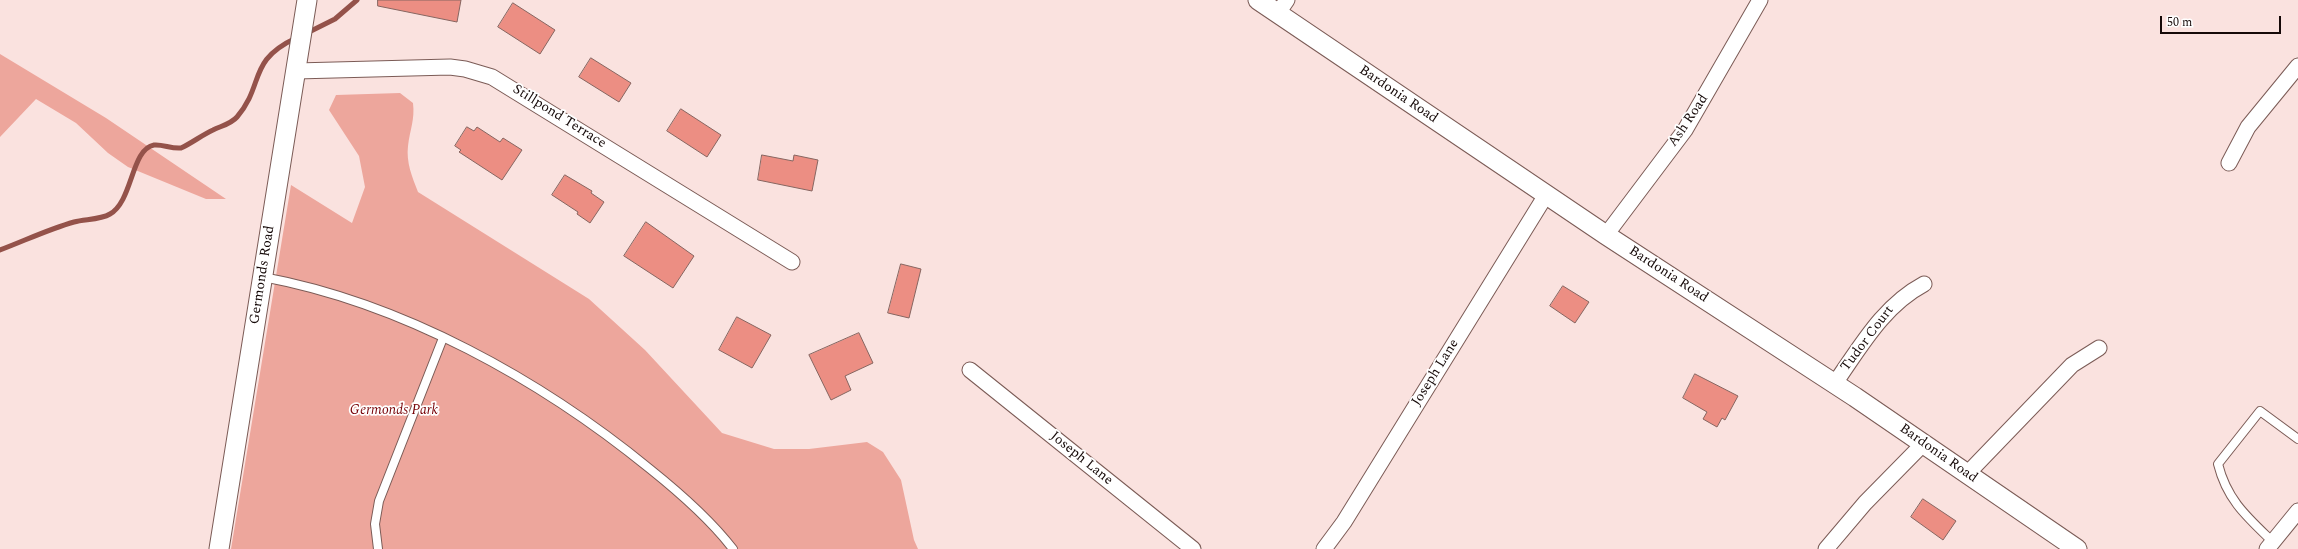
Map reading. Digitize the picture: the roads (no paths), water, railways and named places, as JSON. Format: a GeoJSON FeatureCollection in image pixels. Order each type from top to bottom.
{"type":"FeatureCollection","features":[{"type":"Feature","properties":{"kind":"street","name":"Germonds Road"},"geometry":{"type":"LineString","coordinates":[[218,549],[307,0]]}},
{"type":"Feature","properties":{"kind":"street","name":"Bardonia Road"},"geometry":{"type":"LineString","coordinates":[[1258,0],[1282,7],[1546,195],[1835,383],[2078,549]]}},
{"type":"Feature","properties":{"kind":"street","name":"Ash Road"},"geometry":{"type":"LineString","coordinates":[[1606,234],[1685,130],[1760,0]]}},
{"type":"Feature","properties":{"kind":"street"},"geometry":{"type":"LineString","coordinates":[[2229,163],[2248,127],[2298,66]]}},
{"type":"Feature","properties":{"kind":"street","name":"Stillpond Terrace"},"geometry":{"type":"LineString","coordinates":[[296,71],[450,67],[465,69],[492,78],[792,262]]}},
{"type":"Feature","properties":{"kind":"street","name":"Joseph Lane"},"geometry":{"type":"LineString","coordinates":[[1324,549],[1344,522],[1546,195]]}},
{"type":"Feature","properties":{"kind":"street","name":"Tudor Court"},"geometry":{"type":"LineString","coordinates":[[1835,383],[1886,312],[1910,291],[1924,284]]}},
{"type":"Feature","properties":{"kind":"street"},"geometry":{"type":"LineString","coordinates":[[1968,474],[2072,365],[2099,348]]}},
{"type":"Feature","properties":{"kind":"street","name":"Joseph Lane"},"geometry":{"type":"LineString","coordinates":[[970,370],[1193,549]]}},
{"type":"Feature","properties":{"kind":"street"},"geometry":{"type":"LineString","coordinates":[[1826,549],[1865,503],[1923,444]]}},
{"type":"Feature","properties":{"kind":"street"},"geometry":{"type":"LineString","coordinates":[[2270,545],[2298,511]]}},
{"type":"Feature","properties":{"kind":"lane"},"geometry":{"type":"LineString","coordinates":[[263,277],[296,284],[334,295],[383,313],[443,338],[528,383],[593,426],[675,490],[714,527],[733,549]]}},
{"type":"Feature","properties":{"kind":"lane"},"geometry":{"type":"LineString","coordinates":[[378,549],[375,524],[379,501],[443,338]]}},
{"type":"Feature","properties":{"kind":"lane"},"geometry":{"type":"LineString","coordinates":[[2270,545],[2239,509],[2229,493],[2218,464],[2260,411],[2298,439]]}},
{"type":"Feature","properties":{"kind":"waterway"},"geometry":{"type":"LineString","coordinates":[[307,33],[335,19],[357,0]]}},
{"type":"Feature","properties":{"kind":"waterway"},"geometry":{"type":"LineString","coordinates":[[0,250],[65,225],[110,214],[118,207],[123,198],[136,165],[146,149],[154,145],[181,148],[235,119],[246,105],[263,64],[270,55],[296,38]]}},
{"type":"Feature","properties":{"kind":"park label","name":"Germonds Park"},"geometry":{"type":"Point","coordinates":[394,411]}}]}
